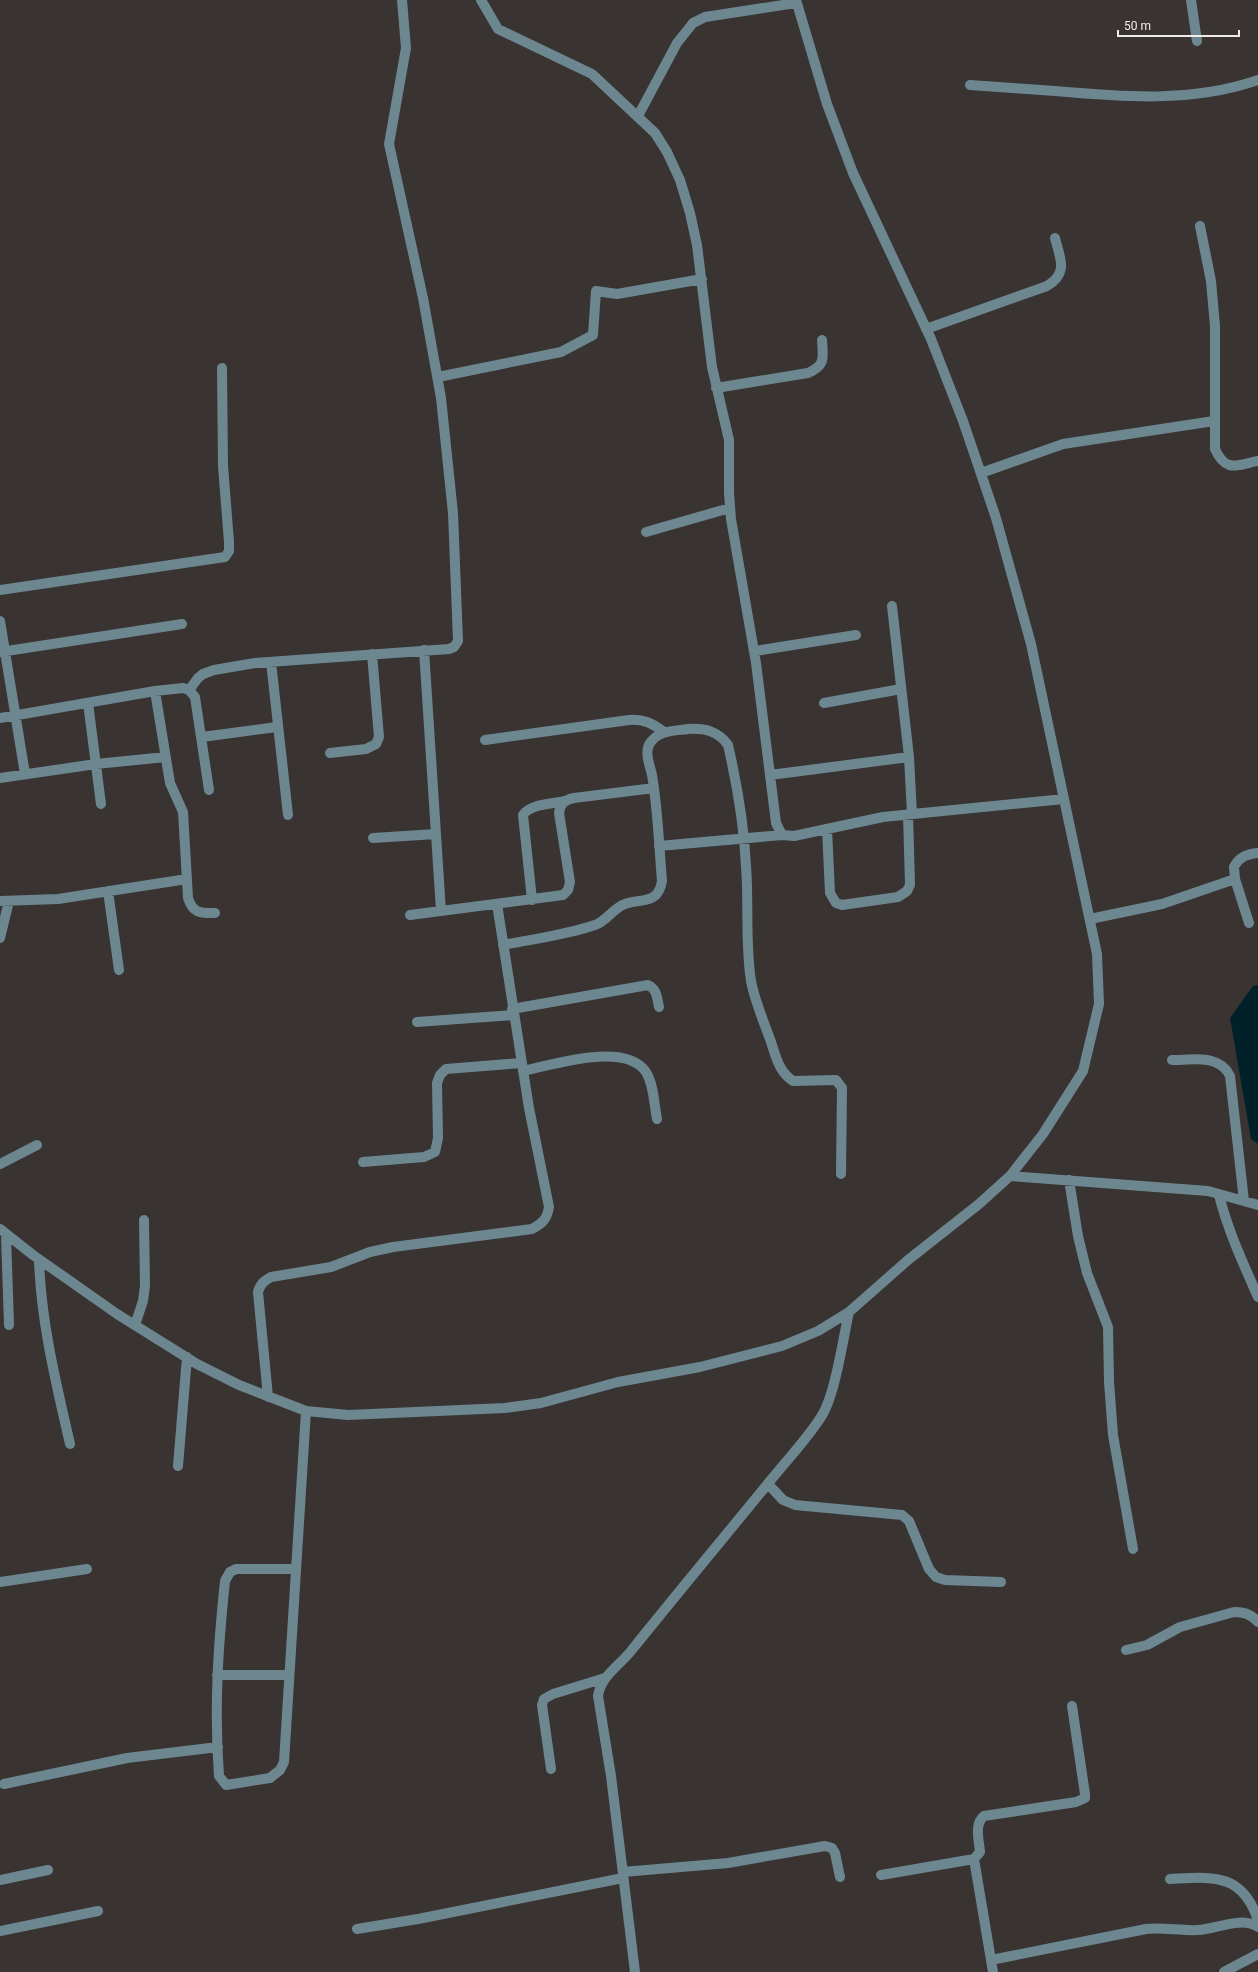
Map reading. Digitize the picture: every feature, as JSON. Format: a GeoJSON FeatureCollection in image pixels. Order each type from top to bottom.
{"type":"FeatureCollection","features":[{"type":"Feature","properties":{"kind":"street"},"geometry":{"type":"LineString","coordinates":[[189,690],[198,678],[214,670],[271,662],[454,647],[458,641],[459,633],[453,513],[438,377],[423,298],[389,144],[406,48],[402,0]]}},
{"type":"Feature","properties":{"kind":"street"},"geometry":{"type":"LineString","coordinates":[[481,0],[498,29],[592,74],[655,133],[667,152],[680,180],[692,219],[702,279],[716,388],[730,440],[728,493],[754,652],[776,823],[782,835]]}},
{"type":"Feature","properties":{"kind":"street"},"geometry":{"type":"LineString","coordinates":[[1191,0],[1197,41]]}},
{"type":"Feature","properties":{"kind":"street"},"geometry":{"type":"LineString","coordinates":[[3,1232],[39,1260],[187,1358],[239,1385],[306,1411],[348,1415],[505,1408],[541,1403],[618,1382],[700,1367],[782,1346],[818,1332],[849,1312],[908,1260],[979,1204],[1010,1176],[1043,1134],[1084,1071],[1099,1004],[1097,954],[1031,644],[996,518],[963,421],[926,329],[853,173],[827,104],[796,2],[705,17],[693,23],[677,42],[638,116]]}},
{"type":"Feature","properties":{"kind":"street"},"geometry":{"type":"LineString","coordinates":[[970,85],[1100,96],[1133,97],[1184,96],[1213,92],[1258,80]]}},
{"type":"Feature","properties":{"kind":"street"},"geometry":{"type":"LineString","coordinates":[[1200,226],[1211,281],[1215,326],[1215,449],[1220,460],[1224,464],[1230,466],[1258,461]]}},
{"type":"Feature","properties":{"kind":"street"},"geometry":{"type":"LineString","coordinates":[[926,329],[1047,286],[1056,281],[1061,272],[1061,265],[1055,238]]}},
{"type":"Feature","properties":{"kind":"street"},"geometry":{"type":"LineString","coordinates":[[438,377],[561,352],[593,335],[596,291],[617,294],[702,279]]}},
{"type":"Feature","properties":{"kind":"street"},"geometry":{"type":"LineString","coordinates":[[716,388],[808,374],[818,369],[821,365],[823,360],[822,340]]}},
{"type":"Feature","properties":{"kind":"street"},"geometry":{"type":"LineString","coordinates":[[0,590],[225,557],[229,551],[229,542],[223,466],[222,368]]}},
{"type":"Feature","properties":{"kind":"street"},"geometry":{"type":"LineString","coordinates":[[981,473],[1063,444],[1214,421]]}},
{"type":"Feature","properties":{"kind":"street"},"geometry":{"type":"LineString","coordinates":[[646,532],[730,508]]}},
{"type":"Feature","properties":{"kind":"street"},"geometry":{"type":"LineString","coordinates":[[828,829],[830,893],[836,903],[842,905],[898,897],[907,891],[910,885],[909,757],[892,606]]}},
{"type":"Feature","properties":{"kind":"street"},"geometry":{"type":"LineString","coordinates":[[0,621],[3,651],[25,774]]}},
{"type":"Feature","properties":{"kind":"street"},"geometry":{"type":"LineString","coordinates":[[3,651],[182,624]]}},
{"type":"Feature","properties":{"kind":"street"},"geometry":{"type":"LineString","coordinates":[[754,652],[856,635]]}},
{"type":"Feature","properties":{"kind":"street"},"geometry":{"type":"LineString","coordinates":[[424,650],[441,911]]}},
{"type":"Feature","properties":{"kind":"street"},"geometry":{"type":"LineString","coordinates":[[330,753],[366,749],[376,744],[379,737],[372,654]]}},
{"type":"Feature","properties":{"kind":"street"},"geometry":{"type":"LineString","coordinates":[[271,662],[288,816]]}},
{"type":"Feature","properties":{"kind":"street"},"geometry":{"type":"LineString","coordinates":[[0,718],[155,691],[183,688],[189,690],[195,697],[210,790]]}},
{"type":"Feature","properties":{"kind":"street"},"geometry":{"type":"LineString","coordinates":[[824,703],[901,689]]}},
{"type":"Feature","properties":{"kind":"street"},"geometry":{"type":"LineString","coordinates":[[155,691],[170,783],[183,812],[188,898],[193,910],[199,913],[215,913]]}},
{"type":"Feature","properties":{"kind":"street"},"geometry":{"type":"LineString","coordinates":[[88,703],[101,804]]}},
{"type":"Feature","properties":{"kind":"street"},"geometry":{"type":"LineString","coordinates":[[484,740],[629,720],[647,721],[664,732]]}},
{"type":"Feature","properties":{"kind":"street"},"geometry":{"type":"LineString","coordinates":[[202,737],[277,727]]}},
{"type":"Feature","properties":{"kind":"street"},"geometry":{"type":"LineString","coordinates":[[503,945],[597,925],[619,906],[625,903],[650,899],[658,894],[662,881],[654,788],[647,752],[649,744],[664,732],[697,728],[712,731],[722,736],[728,745],[732,762],[744,839],[748,956],[751,982],[757,1005],[778,1062],[787,1077],[793,1080],[836,1080],[840,1083],[842,1088],[841,1174]]}},
{"type":"Feature","properties":{"kind":"street"},"geometry":{"type":"LineString","coordinates":[[0,778],[96,764],[166,757]]}},
{"type":"Feature","properties":{"kind":"street"},"geometry":{"type":"LineString","coordinates":[[770,775],[909,757]]}},
{"type":"Feature","properties":{"kind":"street"},"geometry":{"type":"LineString","coordinates":[[532,900],[523,815],[525,812],[533,808],[574,798],[654,788]]}},
{"type":"Feature","properties":{"kind":"street"},"geometry":{"type":"LineString","coordinates":[[659,846],[782,835],[794,836],[883,817],[1064,799]]}},
{"type":"Feature","properties":{"kind":"street"},"geometry":{"type":"LineString","coordinates":[[410,915],[557,897],[563,894],[568,890],[570,882],[559,813],[560,807],[564,801]]}},
{"type":"Feature","properties":{"kind":"street"},"geometry":{"type":"LineString","coordinates":[[373,838],[436,834]]}},
{"type":"Feature","properties":{"kind":"street"},"geometry":{"type":"LineString","coordinates":[[1249,923],[1235,879],[1234,867],[1236,862],[1248,854],[1258,853]]}},
{"type":"Feature","properties":{"kind":"street"},"geometry":{"type":"LineString","coordinates":[[0,938],[4,901],[58,900],[187,879]]}},
{"type":"Feature","properties":{"kind":"street"},"geometry":{"type":"LineString","coordinates":[[1090,919],[1162,904],[1235,879]]}},
{"type":"Feature","properties":{"kind":"street"},"geometry":{"type":"LineString","coordinates":[[108,892],[119,970]]}},
{"type":"Feature","properties":{"kind":"street"},"geometry":{"type":"LineString","coordinates":[[268,1397],[258,1292],[264,1281],[271,1277],[331,1267],[370,1252],[393,1247],[532,1229],[543,1224],[547,1217],[549,1207],[512,1012],[497,904]]}},
{"type":"Feature","properties":{"kind":"street"},"geometry":{"type":"LineString","coordinates":[[417,1022],[512,1012],[648,985],[653,987],[656,992],[659,1007]]}},
{"type":"Feature","properties":{"kind":"street"},"geometry":{"type":"LineString","coordinates":[[362,1162],[424,1157],[435,1152],[438,1138],[437,1082],[440,1075],[446,1069],[522,1067],[604,1056],[623,1058],[637,1062],[645,1071],[650,1080],[657,1119]]}},
{"type":"Feature","properties":{"kind":"street"},"geometry":{"type":"LineString","coordinates":[[1172,1060],[1214,1060],[1226,1068],[1230,1076],[1244,1201]]}},
{"type":"Feature","properties":{"kind":"street"},"geometry":{"type":"LineString","coordinates":[[0,1164],[37,1145]]}},
{"type":"Feature","properties":{"kind":"street"},"geometry":{"type":"LineString","coordinates":[[1010,1176],[1208,1191],[1258,1205]]}},
{"type":"Feature","properties":{"kind":"street"},"geometry":{"type":"LineString","coordinates":[[1069,1180],[1078,1236],[1087,1273],[1108,1327],[1109,1382],[1113,1435],[1132,1549]]}},
{"type":"Feature","properties":{"kind":"street"},"geometry":{"type":"LineString","coordinates":[[1219,1194],[1233,1242],[1258,1297]]}},
{"type":"Feature","properties":{"kind":"street"},"geometry":{"type":"LineString","coordinates":[[135,1325],[143,1301],[145,1286],[144,1220]]}},
{"type":"Feature","properties":{"kind":"street"},"geometry":{"type":"LineString","coordinates":[[3,1232],[10,1324]]}},
{"type":"Feature","properties":{"kind":"street"},"geometry":{"type":"LineString","coordinates":[[39,1260],[42,1309],[51,1363],[70,1444]]}},
{"type":"Feature","properties":{"kind":"street"},"geometry":{"type":"LineString","coordinates":[[635,1972],[611,1776],[598,1696],[600,1686],[605,1678],[631,1651],[650,1625],[768,1484],[822,1416],[830,1394],[849,1312]]}},
{"type":"Feature","properties":{"kind":"street"},"geometry":{"type":"LineString","coordinates":[[178,1466],[187,1358]]}},
{"type":"Feature","properties":{"kind":"street"},"geometry":{"type":"LineString","coordinates":[[295,1569],[236,1569],[227,1575],[225,1581],[216,1699],[219,1776],[226,1785],[270,1778],[278,1774],[284,1762],[306,1411]]}},
{"type":"Feature","properties":{"kind":"street"},"geometry":{"type":"LineString","coordinates":[[768,1484],[783,1500],[794,1505],[902,1515],[912,1525],[929,1569],[936,1577],[945,1580],[1001,1582]]}},
{"type":"Feature","properties":{"kind":"street"},"geometry":{"type":"LineString","coordinates":[[0,1582],[87,1569]]}},
{"type":"Feature","properties":{"kind":"street"},"geometry":{"type":"LineString","coordinates":[[1126,1650],[1147,1645],[1180,1627],[1234,1612],[1243,1612],[1252,1616],[1258,1622]]}},
{"type":"Feature","properties":{"kind":"street"},"geometry":{"type":"LineString","coordinates":[[217,1675],[289,1675]]}},
{"type":"Feature","properties":{"kind":"street"},"geometry":{"type":"LineString","coordinates":[[551,1769],[542,1705],[544,1699],[553,1694],[605,1678]]}},
{"type":"Feature","properties":{"kind":"street"},"geometry":{"type":"LineString","coordinates":[[881,1875],[974,1859],[980,1852],[978,1825],[979,1820],[984,1816],[1076,1802],[1084,1798],[1086,1794],[1072,1706]]}},
{"type":"Feature","properties":{"kind":"street"},"geometry":{"type":"LineString","coordinates":[[4,1784],[127,1758],[218,1747]]}},
{"type":"Feature","properties":{"kind":"street"},"geometry":{"type":"LineString","coordinates":[[357,1929],[418,1919],[623,1875],[728,1863],[825,1846],[832,1848],[835,1853],[840,1876]]}},
{"type":"Feature","properties":{"kind":"street"},"geometry":{"type":"LineString","coordinates":[[974,1859],[993,1972]]}},
{"type":"Feature","properties":{"kind":"street"},"geometry":{"type":"LineString","coordinates":[[0,1880],[48,1870]]}},
{"type":"Feature","properties":{"kind":"street"},"geometry":{"type":"LineString","coordinates":[[1170,1879],[1209,1877],[1234,1884],[1245,1893],[1253,1905],[1258,1920]]}},
{"type":"Feature","properties":{"kind":"street"},"geometry":{"type":"LineString","coordinates":[[0,1931],[98,1911]]}},
{"type":"Feature","properties":{"kind":"street"},"geometry":{"type":"LineString","coordinates":[[991,1960],[1146,1929],[1160,1928],[1197,1930],[1244,1922],[1258,1927]]}},
{"type":"Feature","properties":{"kind":"street"},"geometry":{"type":"LineString","coordinates":[[1224,1972],[1258,1954]]}},
{"type":"Feature","properties":{"kind":"water"},"geometry":{"type":"Polygon","coordinates":[[[1258,985],[1258,1144],[1251,1139],[1230,1018],[1253,986],[1258,985]]]}}]}
